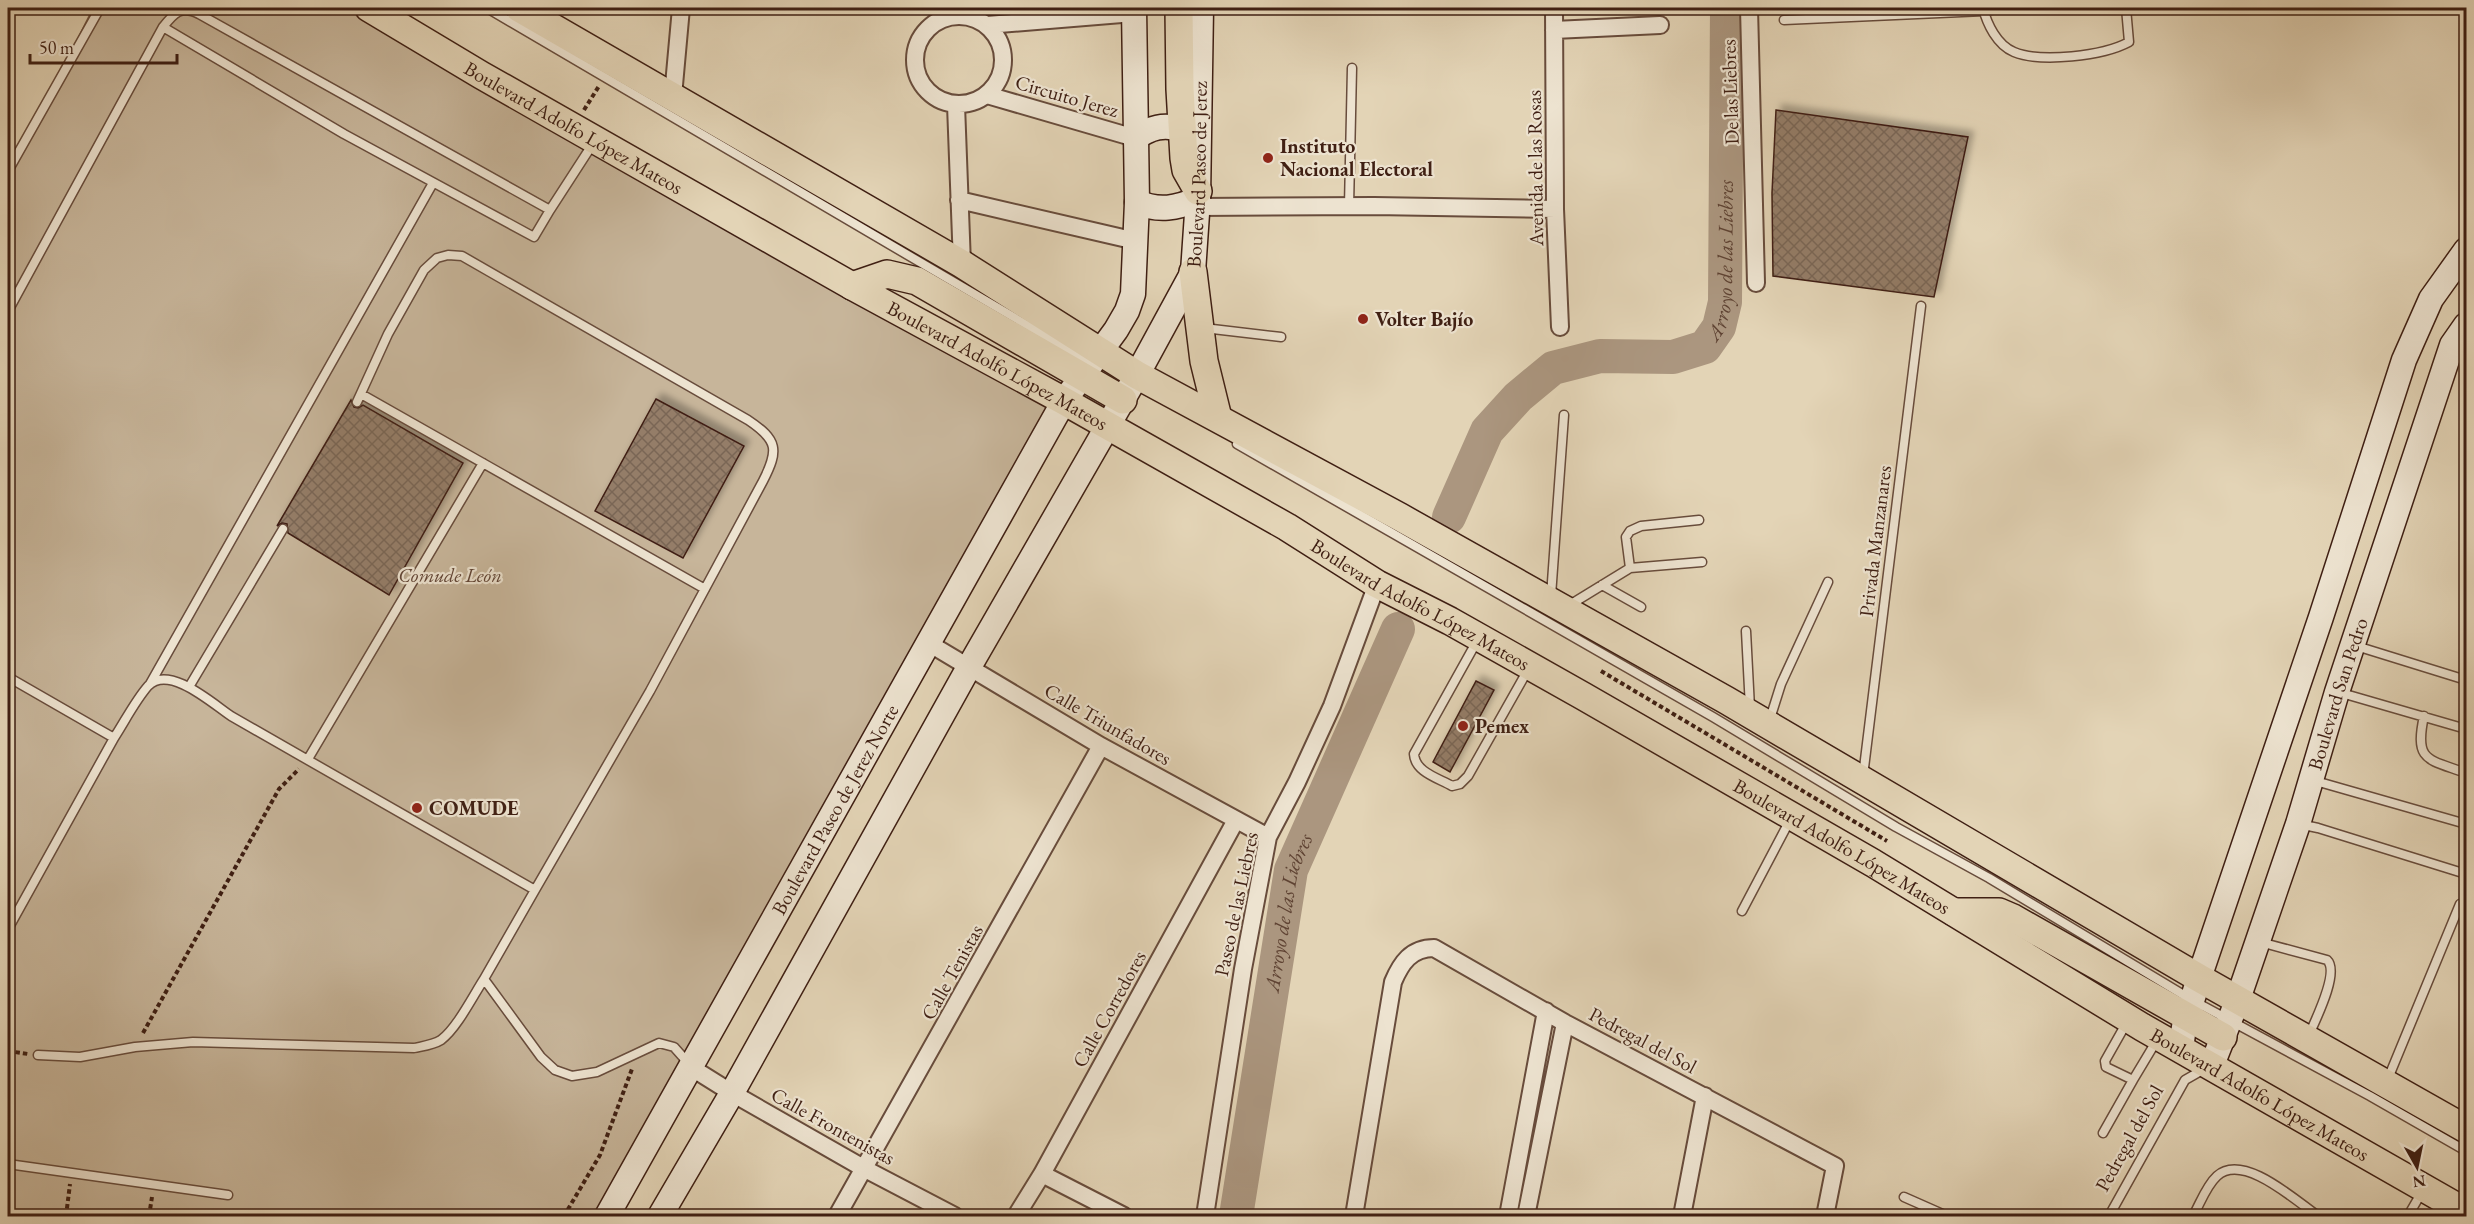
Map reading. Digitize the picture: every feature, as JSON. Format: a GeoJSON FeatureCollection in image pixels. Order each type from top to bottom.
{"type":"FeatureCollection","features":[{"type":"Feature","properties":{"kind":"main road","name":"Boulevard Adolfo López Mateos"},"geometry":{"type":"LineString","coordinates":[[369,8],[852,286],[1064,401],[1287,527],[1377,584],[1450,621],[1530,666],[1954,912],[2129,1019],[2177,1053],[2212,1065],[2466,1212]]}},
{"type":"Feature","properties":{"kind":"main road"},"geometry":{"type":"LineString","coordinates":[[519,8],[962,264],[1093,364]]}},
{"type":"Feature","properties":{"kind":"main road"},"geometry":{"type":"LineString","coordinates":[[1137,202],[1150,208],[1170,208],[1198,199],[1186,170],[1182,130],[1179,8]]}},
{"type":"Feature","properties":{"kind":"main road","name":"Boulevard Paseo de Jerez"},"geometry":{"type":"LineString","coordinates":[[1108,427],[1192,273],[1198,199],[1201,8]]}},
{"type":"Feature","properties":{"kind":"main road"},"geometry":{"type":"LineString","coordinates":[[1064,401],[1116,330],[1127,311],[1133,294],[1137,202],[1134,10]]}},
{"type":"Feature","properties":{"kind":"main road"},"geometry":{"type":"LineString","coordinates":[[1135,138],[1160,127],[1182,130]]}},
{"type":"Feature","properties":{"kind":"main road","name":"Boulevard San Pedro"},"geometry":{"type":"LineString","coordinates":[[2193,998],[2321,617],[2404,360],[2431,299],[2466,250]]}},
{"type":"Feature","properties":{"kind":"main road"},"geometry":{"type":"LineString","coordinates":[[1192,273],[1208,386],[1224,429]]}},
{"type":"Feature","properties":{"kind":"main road"},"geometry":{"type":"LineString","coordinates":[[852,286],[887,274],[917,281],[1093,364],[1131,386],[1224,429],[1400,518],[1760,720],[1863,781],[2193,998],[2230,1018]]}},
{"type":"Feature","properties":{"kind":"main road"},"geometry":{"type":"LineString","coordinates":[[2419,324],[2452,345]]}},
{"type":"Feature","properties":{"kind":"main road","name":"Boulevard San Pedro"},"geometry":{"type":"LineString","coordinates":[[2212,1065],[2258,942],[2298,824],[2337,692],[2452,345],[2466,325]]}},
{"type":"Feature","properties":{"kind":"main road","name":"Boulevard Paseo de Jerez Norte"},"geometry":{"type":"LineString","coordinates":[[607,1216],[930,644],[1064,401]]}},
{"type":"Feature","properties":{"kind":"main road"},"geometry":{"type":"LineString","coordinates":[[660,1216],[732,1093],[969,667],[1108,427]]}},
{"type":"Feature","properties":{"kind":"main road"},"geometry":{"type":"LineString","coordinates":[[1954,912],[2000,912],[2193,998],[2230,1018],[2307,1040],[2466,1129]]}},
{"type":"Feature","properties":{"kind":"main road"},"geometry":{"type":"LineString","coordinates":[[2177,1053],[2193,998]]}},
{"type":"Feature","properties":{"kind":"street"},"geometry":{"type":"LineString","coordinates":[[673,96],[681,8]]}},
{"type":"Feature","properties":{"kind":"street","name":"Avenida de las Rosas"},"geometry":{"type":"LineString","coordinates":[[1554,8],[1555,209],[1560,327]]}},
{"type":"Feature","properties":{"kind":"street","name":"De las Liebres"},"geometry":{"type":"LineString","coordinates":[[1749,8],[1756,284]]}},
{"type":"Feature","properties":{"kind":"street"},"geometry":{"type":"LineString","coordinates":[[987,25],[1134,10]]}},
{"type":"Feature","properties":{"kind":"street"},"geometry":{"type":"LineString","coordinates":[[961,11],[987,25],[999,40],[1004,59],[1000,79],[987,94],[972,102],[956,105],[934,98],[918,80],[914,57],[921,35],[938,20],[961,11]]}},
{"type":"Feature","properties":{"kind":"street"},"geometry":{"type":"LineString","coordinates":[[1554,30],[1660,25]]}},
{"type":"Feature","properties":{"kind":"street","name":"Circuito Jerez"},"geometry":{"type":"LineString","coordinates":[[987,94],[1135,138]]}},
{"type":"Feature","properties":{"kind":"street"},"geometry":{"type":"LineString","coordinates":[[956,105],[962,264]]}},
{"type":"Feature","properties":{"kind":"street"},"geometry":{"type":"LineString","coordinates":[[1198,199],[1349,206],[1555,209]]}},
{"type":"Feature","properties":{"kind":"street"},"geometry":{"type":"LineString","coordinates":[[959,200],[1136,241]]}},
{"type":"Feature","properties":{"kind":"street","name":"Paseo de las Liebres"},"geometry":{"type":"LineString","coordinates":[[1205,1216],[1243,969],[1268,837],[1297,782],[1332,706],[1377,584]]}},
{"type":"Feature","properties":{"kind":"street","name":"Calle Triunfadores"},"geometry":{"type":"LineString","coordinates":[[930,644],[1101,746],[1268,837]]}},
{"type":"Feature","properties":{"kind":"street","name":"Calle Tenistas"},"geometry":{"type":"LineString","coordinates":[[837,1216],[1101,746]]}},
{"type":"Feature","properties":{"kind":"street","name":"Calle Corredores"},"geometry":{"type":"LineString","coordinates":[[1016,1216],[1042,1174],[1236,820]]}},
{"type":"Feature","properties":{"kind":"street","name":"Pedregal del Sol"},"geometry":{"type":"LineString","coordinates":[[1354,1216],[1393,982],[1408,957],[1417,951],[1434,948],[1565,1023],[1835,1166],[1825,1216]]}},
{"type":"Feature","properties":{"kind":"street"},"geometry":{"type":"LineString","coordinates":[[1508,1216],[1546,1011]]}},
{"type":"Feature","properties":{"kind":"street"},"geometry":{"type":"LineString","coordinates":[[1526,1216],[1565,1023]]}},
{"type":"Feature","properties":{"kind":"street","name":"Calle Frontenistas"},"geometry":{"type":"LineString","coordinates":[[692,1068],[865,1169],[955,1216]]}},
{"type":"Feature","properties":{"kind":"street"},"geometry":{"type":"LineString","coordinates":[[1682,1216],[1705,1096]]}},
{"type":"Feature","properties":{"kind":"street"},"geometry":{"type":"LineString","coordinates":[[1042,1174],[1124,1216]]}},
{"type":"Feature","properties":{"kind":"lane"},"geometry":{"type":"LineString","coordinates":[[8,171],[100,8]]}},
{"type":"Feature","properties":{"kind":"lane"},"geometry":{"type":"LineString","coordinates":[[487,8],[1093,364]]}},
{"type":"Feature","properties":{"kind":"lane"},"geometry":{"type":"LineString","coordinates":[[1784,20],[2002,8]]}},
{"type":"Feature","properties":{"kind":"lane"},"geometry":{"type":"LineString","coordinates":[[1983,9],[1998,40],[2013,52],[2041,57],[2121,47],[2129,42],[2126,8]]}},
{"type":"Feature","properties":{"kind":"lane"},"geometry":{"type":"LineString","coordinates":[[8,311],[163,27],[179,10],[191,10],[550,210]]}},
{"type":"Feature","properties":{"kind":"lane"},"geometry":{"type":"LineString","coordinates":[[163,27],[433,183],[534,237],[550,210],[585,134]]}},
{"type":"Feature","properties":{"kind":"lane"},"geometry":{"type":"LineString","coordinates":[[1349,206],[1352,68]]}},
{"type":"Feature","properties":{"kind":"lane"},"geometry":{"type":"LineString","coordinates":[[2466,173],[2466,181]]}},
{"type":"Feature","properties":{"kind":"lane"},"geometry":{"type":"LineString","coordinates":[[8,929],[114,738],[150,685],[433,183]]}},
{"type":"Feature","properties":{"kind":"lane"},"geometry":{"type":"LineString","coordinates":[[38,1055],[80,1058],[135,1047],[194,1042],[414,1048],[441,1040],[484,979],[650,691],[705,590],[770,468],[775,453],[772,440],[764,430],[478,263],[462,256],[448,255],[437,258],[424,270],[388,334],[359,398],[483,463],[705,590]]}},
{"type":"Feature","properties":{"kind":"lane","name":"Privada Manzanares"},"geometry":{"type":"LineString","coordinates":[[1863,781],[1921,306]]}},
{"type":"Feature","properties":{"kind":"lane"},"geometry":{"type":"LineString","coordinates":[[1199,328],[1281,337]]}},
{"type":"Feature","properties":{"kind":"lane"},"geometry":{"type":"LineString","coordinates":[[1564,415],[1556,606],[1602,585],[1630,568],[1702,562]]}},
{"type":"Feature","properties":{"kind":"lane"},"geometry":{"type":"LineString","coordinates":[[1224,429],[1896,827],[1989,878],[2193,998]]}},
{"type":"Feature","properties":{"kind":"lane"},"geometry":{"type":"LineString","coordinates":[[308,759],[483,463]]}},
{"type":"Feature","properties":{"kind":"lane"},"geometry":{"type":"LineString","coordinates":[[1630,568],[1626,537],[1630,531],[1641,526],[1699,520]]}},
{"type":"Feature","properties":{"kind":"lane"},"geometry":{"type":"LineString","coordinates":[[189,687],[283,530]]}},
{"type":"Feature","properties":{"kind":"lane"},"geometry":{"type":"LineString","coordinates":[[1760,720],[1782,684],[1828,582]]}},
{"type":"Feature","properties":{"kind":"lane"},"geometry":{"type":"LineString","coordinates":[[1602,585],[1641,607]]}},
{"type":"Feature","properties":{"kind":"lane"},"geometry":{"type":"LineString","coordinates":[[1746,631],[1760,720]]}},
{"type":"Feature","properties":{"kind":"lane"},"geometry":{"type":"LineString","coordinates":[[1479,638],[1414,754],[1414,761],[1419,768],[1444,782],[1452,786],[1460,784],[1468,776],[1530,666]]}},
{"type":"Feature","properties":{"kind":"lane"},"geometry":{"type":"LineString","coordinates":[[2353,645],[2466,680]]}},
{"type":"Feature","properties":{"kind":"lane"},"geometry":{"type":"LineString","coordinates":[[8,677],[114,738]]}},
{"type":"Feature","properties":{"kind":"lane"},"geometry":{"type":"LineString","coordinates":[[150,685],[159,680],[170,679],[189,687],[231,716],[535,890]]}},
{"type":"Feature","properties":{"kind":"lane"},"geometry":{"type":"LineString","coordinates":[[2337,692],[2466,729]]}},
{"type":"Feature","properties":{"kind":"lane"},"geometry":{"type":"LineString","coordinates":[[2424,716],[2420,735],[2423,753],[2429,759],[2466,773]]}},
{"type":"Feature","properties":{"kind":"lane"},"geometry":{"type":"LineString","coordinates":[[2311,780],[2466,824]]}},
{"type":"Feature","properties":{"kind":"lane"},"geometry":{"type":"LineString","coordinates":[[1742,911],[1792,817]]}},
{"type":"Feature","properties":{"kind":"lane"},"geometry":{"type":"LineString","coordinates":[[2298,824],[2318,828],[2466,874]]}},
{"type":"Feature","properties":{"kind":"lane"},"geometry":{"type":"LineString","coordinates":[[2386,1085],[2460,904]]}},
{"type":"Feature","properties":{"kind":"lane"},"geometry":{"type":"LineString","coordinates":[[2258,942],[2330,963],[2332,970],[2324,1000],[2307,1040]]}},
{"type":"Feature","properties":{"kind":"lane"},"geometry":{"type":"LineString","coordinates":[[484,979],[541,1057],[555,1070],[572,1076],[597,1072],[659,1043],[674,1047],[692,1068]]}},
{"type":"Feature","properties":{"kind":"lane"},"geometry":{"type":"LineString","coordinates":[[2230,1018],[2466,1151]]}},
{"type":"Feature","properties":{"kind":"lane"},"geometry":{"type":"LineString","coordinates":[[2129,1019],[2105,1064],[2133,1080]]}},
{"type":"Feature","properties":{"kind":"lane"},"geometry":{"type":"LineString","coordinates":[[2103,1133],[2133,1080],[2177,1053]]}},
{"type":"Feature","properties":{"kind":"lane","name":"Pedregal del Sol"},"geometry":{"type":"LineString","coordinates":[[2177,1053],[2185,1080]]}},
{"type":"Feature","properties":{"kind":"lane","name":"Pedregal del Sol"},"geometry":{"type":"LineString","coordinates":[[2109,1216],[2185,1080],[2212,1065]]}},
{"type":"Feature","properties":{"kind":"lane"},"geometry":{"type":"LineString","coordinates":[[8,1164],[228,1195]]}},
{"type":"Feature","properties":{"kind":"lane"},"geometry":{"type":"LineString","coordinates":[[2193,1216],[2214,1179],[2232,1169],[2248,1171],[2265,1179],[2318,1216]]}},
{"type":"Feature","properties":{"kind":"lane"},"geometry":{"type":"LineString","coordinates":[[2408,1216],[2424,1187]]}},
{"type":"Feature","properties":{"kind":"lane"},"geometry":{"type":"LineString","coordinates":[[1904,1197],[1947,1216]]}},
{"type":"Feature","properties":{"kind":"path"},"geometry":{"type":"LineString","coordinates":[[585,134],[606,77]]}},
{"type":"Feature","properties":{"kind":"path"},"geometry":{"type":"LineString","coordinates":[[1600,671],[1887,841]]}},
{"type":"Feature","properties":{"kind":"path"},"geometry":{"type":"LineString","coordinates":[[135,1047],[279,789],[308,759]]}},
{"type":"Feature","properties":{"kind":"path"},"geometry":{"type":"LineString","coordinates":[[8,1051],[38,1055]]}},
{"type":"Feature","properties":{"kind":"path"},"geometry":{"type":"LineString","coordinates":[[564,1216],[600,1155],[639,1051]]}},
{"type":"Feature","properties":{"kind":"path"},"geometry":{"type":"LineString","coordinates":[[66,1216],[71,1173]]}},
{"type":"Feature","properties":{"kind":"path"},"geometry":{"type":"LineString","coordinates":[[149,1216],[154,1185]]}},
{"type":"Feature","properties":{"kind":"green space","name":"COMUDE"},"geometry":{"type":"Polygon","coordinates":[[[93,8],[386,8],[1060,399],[595,1216],[8,1216],[8,180],[93,8]]]}},
{"type":"Feature","properties":{"kind":"building"},"geometry":{"type":"Polygon","coordinates":[[[1776,110],[1968,137],[1934,297],[1773,276],[1772,193],[1776,110]]]}},
{"type":"Feature","properties":{"kind":"building"},"geometry":{"type":"Polygon","coordinates":[[[656,399],[744,446],[683,558],[595,511],[656,399]]]}},
{"type":"Feature","properties":{"kind":"building"},"geometry":{"type":"Polygon","coordinates":[[[351,400],[354,407],[358,408],[363,405],[463,463],[389,595],[288,533],[287,524],[282,523],[277,526],[351,400]]]}},
{"type":"Feature","properties":{"kind":"building","name":"Pemex"},"geometry":{"type":"Polygon","coordinates":[[[1476,681],[1494,690],[1450,772],[1433,762],[1476,681]]]}},
{"type":"Feature","properties":{"kind":"waterway","name":"Arroyo de las Liebres"},"geometry":{"type":"LineString","coordinates":[[1449,517],[1487,431],[1518,397],[1553,368],[1600,356],[1673,357],[1705,347],[1719,327],[1725,302],[1727,8]]}},
{"type":"Feature","properties":{"kind":"waterway","name":"Arroyo de las Liebres"},"geometry":{"type":"LineString","coordinates":[[1236,1216],[1291,870],[1398,629]]}},
{"type":"Feature","properties":{"kind":"place","name":"Instituto Nacional Electoral"},"geometry":{"type":"Point","coordinates":[1268,158]}},
{"type":"Feature","properties":{"kind":"place","name":"Volter Bajío"},"geometry":{"type":"Point","coordinates":[1363,319]}},
{"type":"Feature","properties":{"kind":"place","name":"Pemex"},"geometry":{"type":"Point","coordinates":[1463,726]}},
{"type":"Feature","properties":{"kind":"place","name":"COMUDE"},"geometry":{"type":"Point","coordinates":[417,808]}},
{"type":"Feature","properties":{"kind":"park label","name":"Comude León"},"geometry":{"type":"Point","coordinates":[450,575]}}]}
